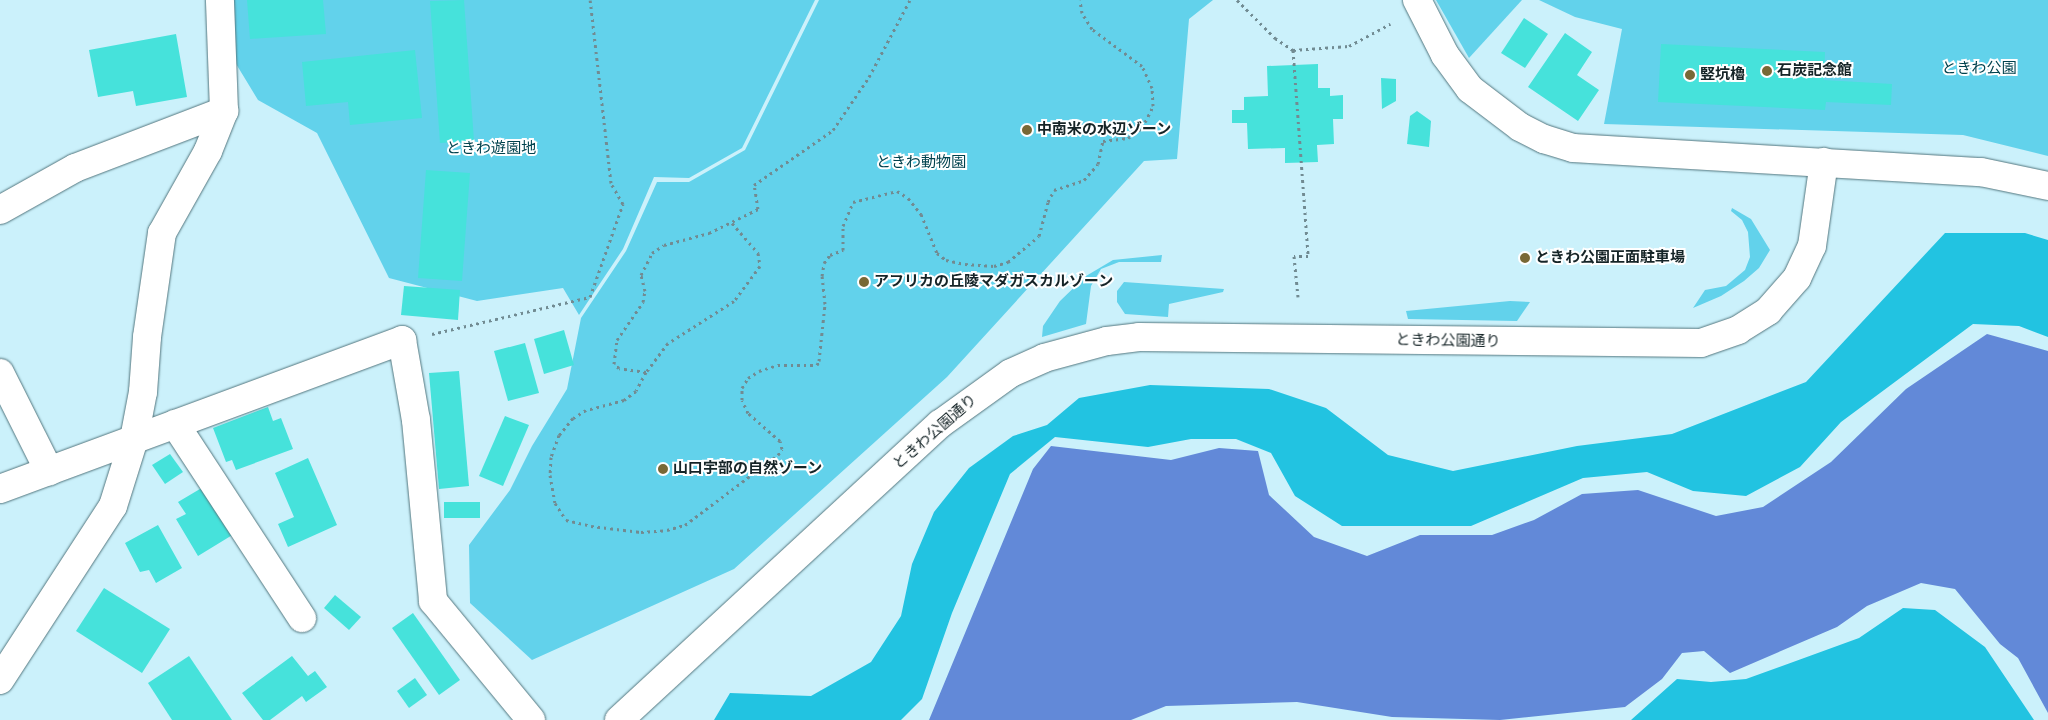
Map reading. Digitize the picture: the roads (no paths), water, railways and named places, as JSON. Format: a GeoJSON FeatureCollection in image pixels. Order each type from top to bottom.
{"type":"FeatureCollection","features":[{"type":"Feature","properties":{"kind":"street"},"geometry":{"type":"LineString","coordinates":[[0,680],[114,506],[134,440],[144,392],[147,337],[162,233],[208,151],[224,111],[220,0]]}},
{"type":"Feature","properties":{"kind":"street"},"geometry":{"type":"LineString","coordinates":[[1417,0],[1444,54],[1470,89],[1520,127],[1544,139],[1573,148],[1609,152],[1824,162],[1981,172],[2048,186]]}},
{"type":"Feature","properties":{"kind":"street"},"geometry":{"type":"LineString","coordinates":[[0,210],[75,168],[224,111]]}},
{"type":"Feature","properties":{"kind":"street","name":"ときわ公園通り"},"geometry":{"type":"LineString","coordinates":[[619,720],[940,424],[1011,373],[1044,358],[1106,341],[1139,337],[1701,343],[1738,330],[1768,311],[1797,278],[1812,246],[1824,162]]}},
{"type":"Feature","properties":{"kind":"street"},"geometry":{"type":"LineString","coordinates":[[0,489],[402,340],[416,420],[432,601],[531,720]]}},
{"type":"Feature","properties":{"kind":"street"},"geometry":{"type":"LineString","coordinates":[[0,373],[49,471]]}},
{"type":"Feature","properties":{"kind":"street"},"geometry":{"type":"LineString","coordinates":[[175,424],[302,618]]}},
{"type":"Feature","properties":{"kind":"place","name":"石炭記念館"},"geometry":{"type":"Point","coordinates":[1767,71]}},
{"type":"Feature","properties":{"kind":"place","name":"竪坑櫓"},"geometry":{"type":"Point","coordinates":[1690,75]}},
{"type":"Feature","properties":{"kind":"place","name":"中南米の水辺ゾーン"},"geometry":{"type":"Point","coordinates":[1027,130]}},
{"type":"Feature","properties":{"kind":"place","name":"ときわ公園正面駐車場"},"geometry":{"type":"Point","coordinates":[1525,258]}},
{"type":"Feature","properties":{"kind":"place","name":"アフリカの丘陵マダガスカルゾーン"},"geometry":{"type":"Point","coordinates":[864,282]}},
{"type":"Feature","properties":{"kind":"place","name":"山口宇部の自然ゾーン"},"geometry":{"type":"Point","coordinates":[663,469]}},
{"type":"Feature","properties":{"kind":"park label","name":"ときわ公園"},"geometry":{"type":"Point","coordinates":[1979,69]}},
{"type":"Feature","properties":{"kind":"park label","name":"ときわ遊園地"},"geometry":{"type":"Point","coordinates":[491,149]}},
{"type":"Feature","properties":{"kind":"park label","name":"ときわ動物園"},"geometry":{"type":"Point","coordinates":[921,163]}}]}
